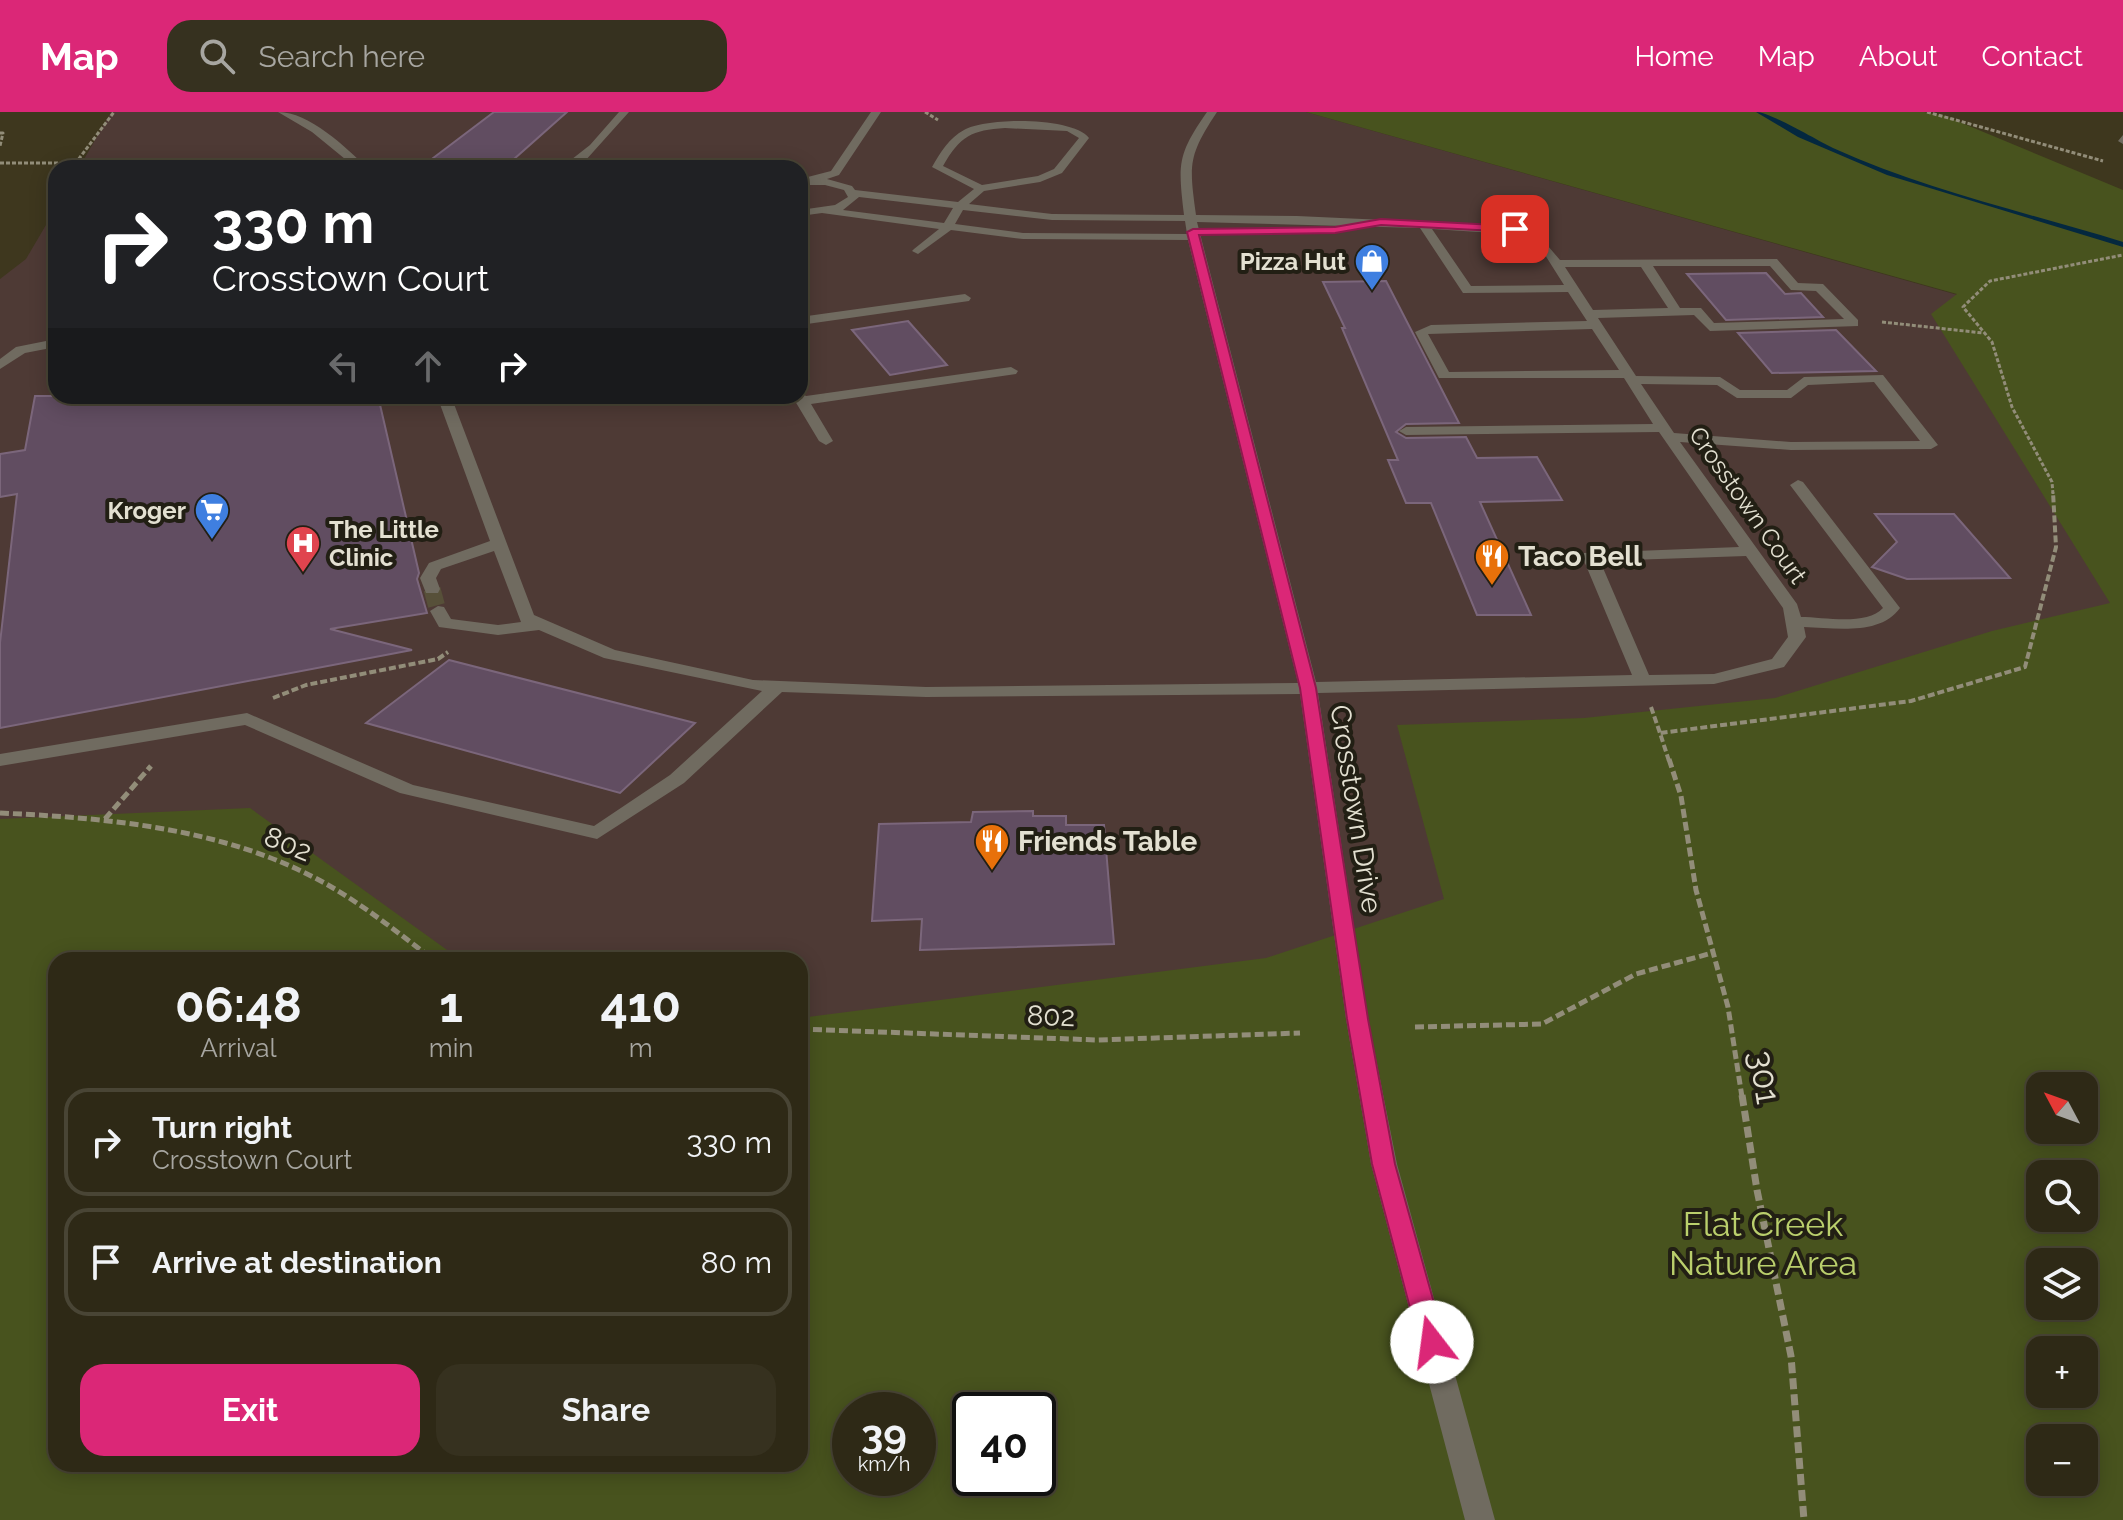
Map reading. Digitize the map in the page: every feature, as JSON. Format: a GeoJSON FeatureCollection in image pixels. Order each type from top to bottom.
{"type":"FeatureCollection","features":[{"type":"Feature","properties":{"kind":"street"},"geometry":{"type":"LineString","coordinates":[[283,112],[315,130],[352,160]]}},
{"type":"Feature","properties":{"kind":"street"},"geometry":{"type":"LineString","coordinates":[[579,160],[593,152],[603,134],[624,112]]}},
{"type":"Feature","properties":{"kind":"street"},"geometry":{"type":"LineString","coordinates":[[837,179],[876,112]]}},
{"type":"Feature","properties":{"kind":"street","name":"Crosstown Drive"},"geometry":{"type":"LineString","coordinates":[[1212,112],[1195,137],[1184,169],[1193,229],[1308,688],[1357,1019],[1384,1164],[1480,1520]]}},
{"type":"Feature","properties":{"kind":"street"},"geometry":{"type":"LineString","coordinates":[[918,251],[981,188],[1040,179],[1058,171],[1084,138],[1077,130],[1064,128],[987,125],[966,132],[947,150],[937,167],[981,188]]}},
{"type":"Feature","properties":{"kind":"street"},"geometry":{"type":"LineString","coordinates":[[593,152],[603,160]]}},
{"type":"Feature","properties":{"kind":"street"},"geometry":{"type":"LineString","coordinates":[[808,182],[837,179],[853,193],[954,216],[1023,236],[1193,229]]}},
{"type":"Feature","properties":{"kind":"street"},"geometry":{"type":"LineString","coordinates":[[808,213],[848,203],[854,198],[853,193]]}},
{"type":"Feature","properties":{"kind":"street"},"geometry":{"type":"LineString","coordinates":[[825,211],[908,222],[954,216]]}},
{"type":"Feature","properties":{"kind":"street"},"geometry":{"type":"LineString","coordinates":[[908,222],[1007,212],[1193,229]]}},
{"type":"Feature","properties":{"kind":"street","name":"Crosstown Court"},"geometry":{"type":"LineString","coordinates":[[542,624],[610,654],[753,685],[926,692],[1714,679],[1778,663],[1797,637],[1791,608],[1666,433],[1573,288],[1531,233],[1515,229],[1381,222],[1335,230],[1193,229]]}},
{"type":"Feature","properties":{"kind":"street"},"geometry":{"type":"LineString","coordinates":[[1423,224],[1467,290],[1573,288]]}},
{"type":"Feature","properties":{"kind":"street"},"geometry":{"type":"LineString","coordinates":[[1556,264],[1773,262],[1795,287],[1819,287],[1854,323]]}},
{"type":"Feature","properties":{"kind":"street"},"geometry":{"type":"LineString","coordinates":[[1645,263],[1676,311]]}},
{"type":"Feature","properties":{"kind":"street"},"geometry":{"type":"LineString","coordinates":[[808,320],[965,298]]}},
{"type":"Feature","properties":{"kind":"street"},"geometry":{"type":"LineString","coordinates":[[1406,431],[1666,433],[1791,446],[1931,445],[1878,378],[1804,381],[1791,394],[1737,394],[1720,381],[1449,376],[1444,375],[1421,332],[1676,311],[1697,311],[1710,327],[1854,323]]}},
{"type":"Feature","properties":{"kind":"street"},"geometry":{"type":"LineString","coordinates":[[0,365],[21,350],[48,345]]}},
{"type":"Feature","properties":{"kind":"street"},"geometry":{"type":"LineString","coordinates":[[808,398],[1011,371]]}},
{"type":"Feature","properties":{"kind":"street"},"geometry":{"type":"LineString","coordinates":[[447,404],[527,618],[542,624]]}},
{"type":"Feature","properties":{"kind":"street"},"geometry":{"type":"LineString","coordinates":[[803,404],[826,441]]}},
{"type":"Feature","properties":{"kind":"street"},"geometry":{"type":"LineString","coordinates":[[1794,622],[1854,623],[1883,618],[1892,608],[1798,485]]}},
{"type":"Feature","properties":{"kind":"street"},"geometry":{"type":"LineString","coordinates":[[432,589],[428,578],[435,566],[498,544]]}},
{"type":"Feature","properties":{"kind":"street"},"geometry":{"type":"LineString","coordinates":[[1643,681],[1590,556],[1751,551]]}},
{"type":"Feature","properties":{"kind":"street"},"geometry":{"type":"LineString","coordinates":[[438,611],[445,623],[498,630],[542,624]]}},
{"type":"Feature","properties":{"kind":"street"},"geometry":{"type":"LineString","coordinates":[[0,760],[247,719],[407,789],[597,833],[677,779],[778,686]]}},
{"type":"Feature","properties":{"kind":"path"},"geometry":{"type":"LineString","coordinates":[[77,160],[114,112]]}},
{"type":"Feature","properties":{"kind":"path"},"geometry":{"type":"LineString","coordinates":[[1927,112],[2058,145],[2109,163]]}},
{"type":"Feature","properties":{"kind":"path"},"geometry":{"type":"LineString","coordinates":[[0,133],[3,133],[0,146]]}},
{"type":"Feature","properties":{"kind":"path"},"geometry":{"type":"LineString","coordinates":[[0,163],[48,164]]}},
{"type":"Feature","properties":{"kind":"path"},"geometry":{"type":"LineString","coordinates":[[1854,323],[1883,322],[1984,333]]}},
{"type":"Feature","properties":{"kind":"path"},"geometry":{"type":"LineString","coordinates":[[262,702],[306,685],[438,659],[458,644]]}},
{"type":"Feature","properties":{"kind":"path"},"geometry":{"type":"LineString","coordinates":[[105,819],[167,750],[197,727]]}},
{"type":"Feature","properties":{"kind":"path","name":"802"},"geometry":{"type":"LineString","coordinates":[[0,813],[105,819],[208,837],[305,873],[377,918],[423,952]]}},
{"type":"Feature","properties":{"kind":"path","name":"301"},"geometry":{"type":"LineString","coordinates":[[1415,1027],[1542,1024],[1636,974],[1712,953],[1728,1007],[1757,1190],[1791,1356],[1804,1520]]}},
{"type":"Feature","properties":{"kind":"path","name":"802"},"geometry":{"type":"LineString","coordinates":[[808,1029],[1097,1040],[1300,1033]]}},
{"type":"Feature","properties":{"kind":"shaded area"},"geometry":{"type":"Polygon","coordinates":[[[111,112],[1306,112],[2093,333],[2123,679],[1414,1138],[808,1053],[808,952],[104,952],[0,937],[0,279],[26,259],[48,222],[48,404],[808,404],[808,160],[84,160],[111,112]]]}},
{"type":"Feature","properties":{"kind":"green space","name":"Flat Creek Nature Area"},"geometry":{"type":"Polygon","coordinates":[[[1306,112],[1924,112],[1945,116],[2123,190],[2123,1520],[0,1520],[0,819],[250,808],[450,952],[48,952],[48,1472],[808,1472],[808,1017],[1266,958],[1444,899],[1397,725],[1584,718],[1775,698],[1992,631],[2110,603],[1931,314],[1957,294],[1306,112]]]}},
{"type":"Feature","properties":{"kind":"building"},"geometry":{"type":"Polygon","coordinates":[[[494,112],[567,112],[513,160],[431,160],[494,112]]]}},
{"type":"Feature","properties":{"kind":"building"},"geometry":{"type":"Polygon","coordinates":[[[1766,273],[1785,294],[1801,293],[1823,317],[1726,320],[1687,274],[1766,273]]]}},
{"type":"Feature","properties":{"kind":"building"},"geometry":{"type":"Polygon","coordinates":[[[1386,281],[1459,423],[1406,424],[1396,432],[1406,438],[1466,437],[1477,458],[1537,457],[1562,500],[1480,502],[1531,615],[1477,615],[1431,503],[1406,503],[1388,460],[1398,460],[1342,328],[1345,328],[1323,282],[1386,281]]]}},
{"type":"Feature","properties":{"kind":"building"},"geometry":{"type":"Polygon","coordinates":[[[908,321],[947,365],[890,375],[852,330],[908,321]]]}},
{"type":"Feature","properties":{"kind":"building"},"geometry":{"type":"Polygon","coordinates":[[[1836,330],[1876,371],[1772,373],[1738,333],[1836,330]]]}},
{"type":"Feature","properties":{"kind":"building","name":"Kroger"},"geometry":{"type":"Polygon","coordinates":[[[35,396],[48,396],[48,404],[380,404],[427,613],[330,629],[412,650],[0,728],[0,643],[17,494],[0,497],[0,454],[25,450],[35,396]]]}},
{"type":"Feature","properties":{"kind":"building"},"geometry":{"type":"Polygon","coordinates":[[[1875,514],[1954,514],[2010,578],[1907,579],[1872,567],[1897,542],[1875,514]]]}},
{"type":"Feature","properties":{"kind":"building"},"geometry":{"type":"Polygon","coordinates":[[[449,660],[695,723],[620,793],[366,723],[449,660]]]}},
{"type":"Feature","properties":{"kind":"building","name":"Friends Table"},"geometry":{"type":"Polygon","coordinates":[[[1033,811],[1033,816],[1066,816],[1066,825],[1104,825],[1114,944],[920,950],[922,919],[872,921],[879,824],[971,822],[973,812],[1033,811]]]}},
{"type":"Feature","properties":{"kind":"waterway"},"geometry":{"type":"LineString","coordinates":[[1759,112],[1801,136],[1890,173],[2123,245]]}},
{"type":"Feature","properties":{"kind":"tunnel"},"geometry":{"type":"LineString","coordinates":[[432,589],[438,611]]}},
{"type":"Feature","properties":{"kind":"place","name":"Pizza Hut"},"geometry":{"type":"Point","coordinates":[1372,292]}},
{"type":"Feature","properties":{"kind":"place","name":"Kroger"},"geometry":{"type":"Point","coordinates":[212,541]}},
{"type":"Feature","properties":{"kind":"place","name":"The Little Clinic"},"geometry":{"type":"Point","coordinates":[303,574]}},
{"type":"Feature","properties":{"kind":"place","name":"Taco Bell"},"geometry":{"type":"Point","coordinates":[1492,587]}},
{"type":"Feature","properties":{"kind":"place","name":"Friends Table"},"geometry":{"type":"Point","coordinates":[992,872]}},
{"type":"Feature","properties":{"kind":"route"},"geometry":{"type":"LineString","coordinates":[[1432,1342],[1384,1164],[1357,1019],[1308,688],[1193,232],[1335,230],[1381,222],[1515,229]]}}]}
